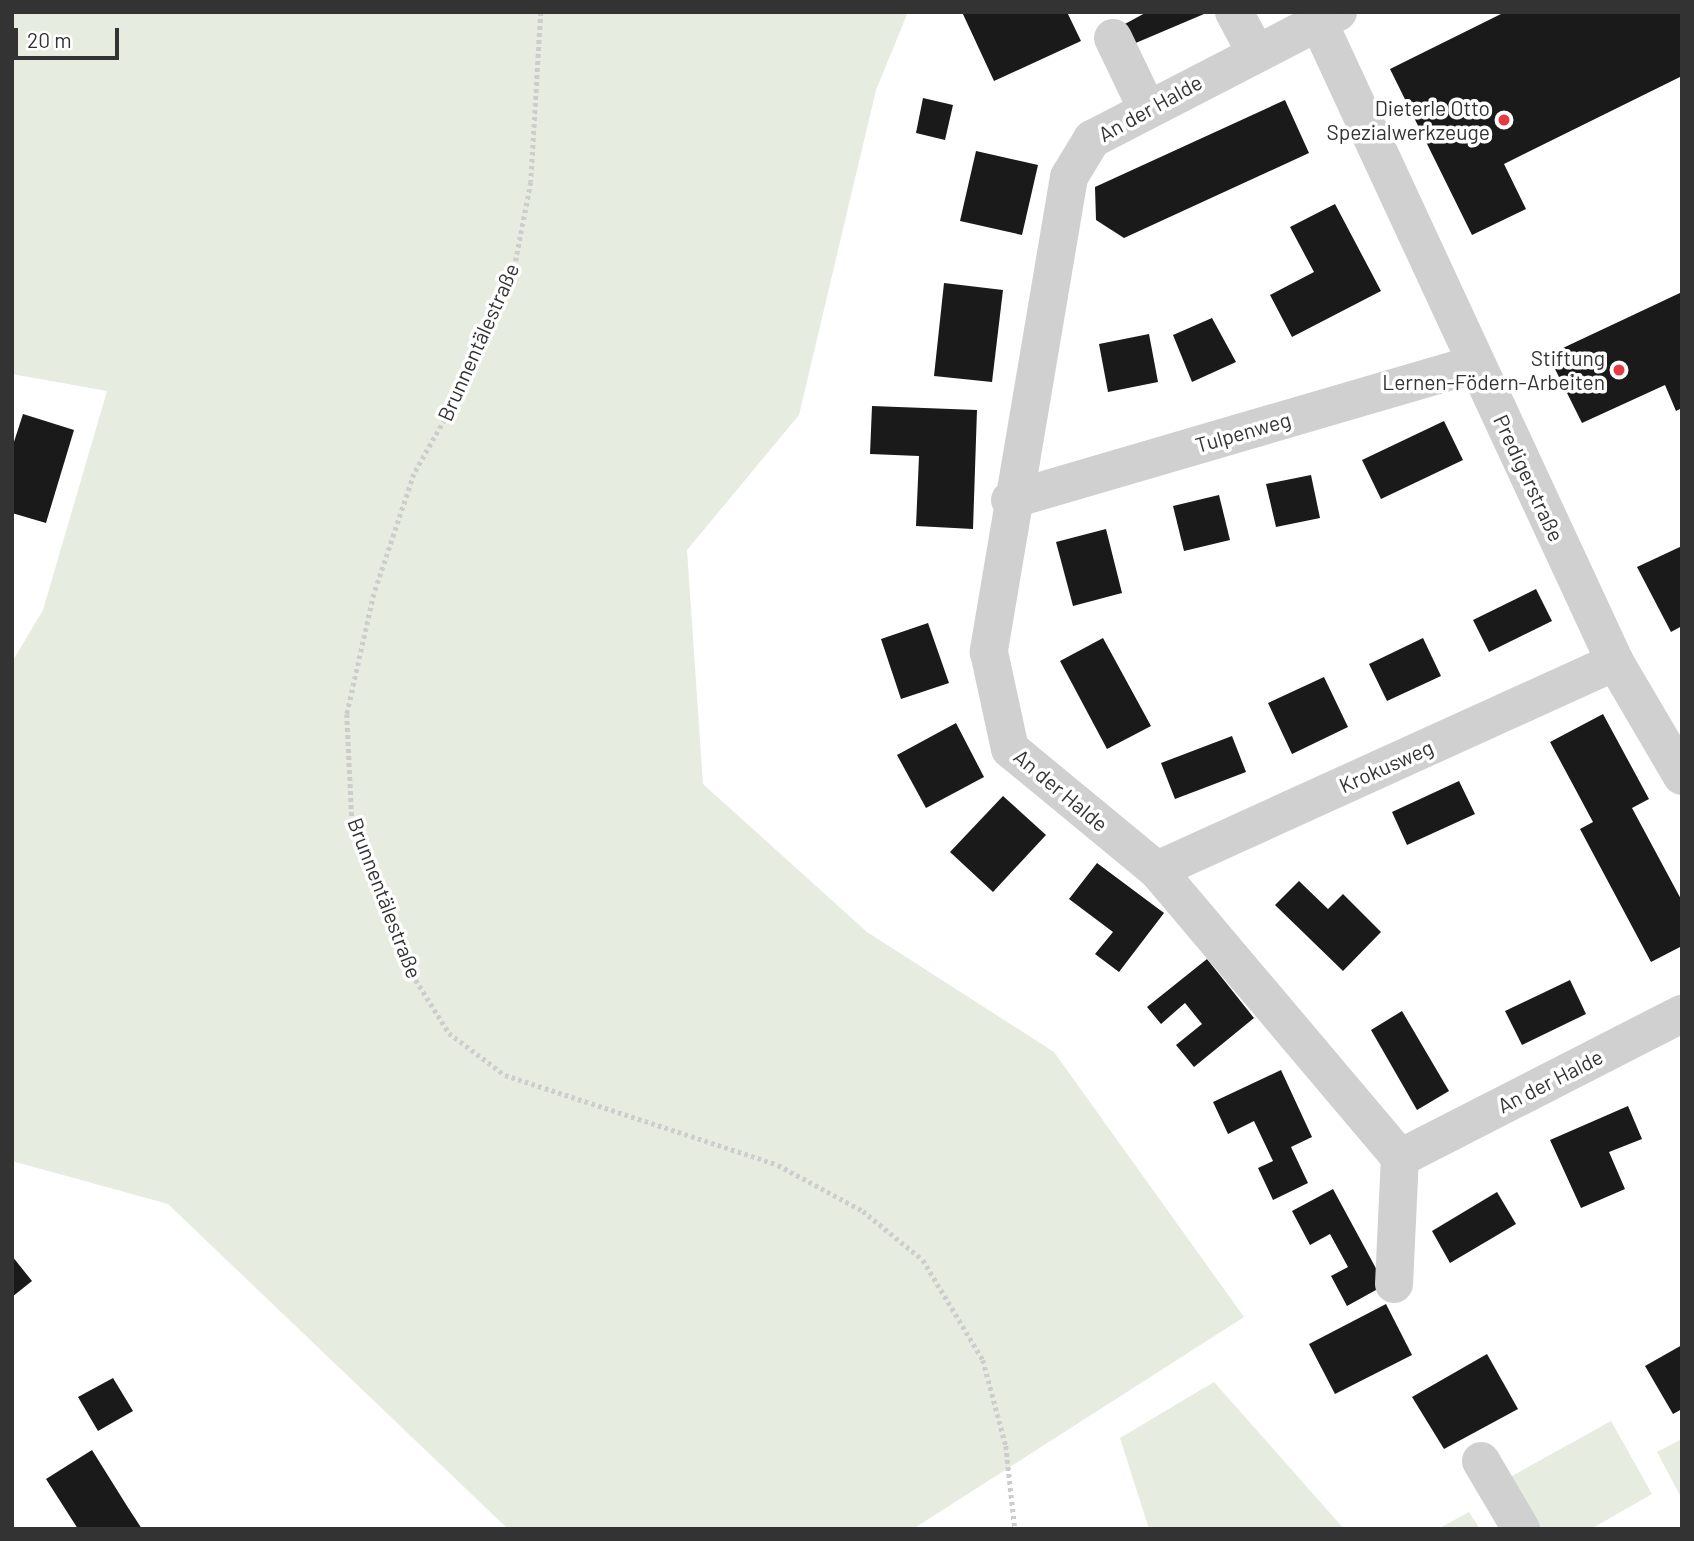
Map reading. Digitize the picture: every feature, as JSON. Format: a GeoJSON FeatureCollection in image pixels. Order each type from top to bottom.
{"type":"FeatureCollection","features":[{"type":"Feature","properties":{"kind":"street"},"geometry":{"type":"LineString","coordinates":[[1234,12],[1256,54]]}},
{"type":"Feature","properties":{"kind":"street","name":"An der Halde"},"geometry":{"type":"LineString","coordinates":[[1328,17],[1146,107],[1092,139],[1069,177],[1010,500],[989,652],[1010,749],[1157,870],[1400,1158],[1682,1014]]}},
{"type":"Feature","properties":{"kind":"street","name":"Predigerstraße"},"geometry":{"type":"LineString","coordinates":[[1328,17],[1475,364],[1615,662],[1682,776]]}},
{"type":"Feature","properties":{"kind":"street"},"geometry":{"type":"LineString","coordinates":[[1113,38],[1146,107]]}},
{"type":"Feature","properties":{"kind":"street","name":"Tulpenweg"},"geometry":{"type":"LineString","coordinates":[[1010,500],[1475,364]]}},
{"type":"Feature","properties":{"kind":"street","name":"Krokusweg"},"geometry":{"type":"LineString","coordinates":[[1157,870],[1615,662]]}},
{"type":"Feature","properties":{"kind":"street"},"geometry":{"type":"LineString","coordinates":[[1395,1284],[1400,1158]]}},
{"type":"Feature","properties":{"kind":"street"},"geometry":{"type":"LineString","coordinates":[[1481,1461],[1521,1529]]}},
{"type":"Feature","properties":{"kind":"path","name":"Brunnentälestraße"},"geometry":{"type":"LineString","coordinates":[[541,12],[531,182],[514,270],[462,389],[414,474],[374,594],[347,714],[352,820],[412,974],[449,1033],[505,1075],[778,1165],[863,1211],[923,1260],[983,1360],[1006,1446],[1015,1529]]}},
{"type":"Feature","properties":{"kind":"shaded area"},"geometry":{"type":"Polygon","coordinates":[[[12,12],[908,12],[876,90],[799,415],[687,550],[703,784],[867,932],[1054,1052],[1244,1317],[913,1529],[508,1529],[168,1204],[12,1161],[12,662],[43,610],[107,391],[12,374],[12,12]]]}},
{"type":"Feature","properties":{"kind":"shaded area"},"geometry":{"type":"Polygon","coordinates":[[[1214,1382],[1344,1529],[1149,1529],[1120,1438],[1214,1382]]]}},
{"type":"Feature","properties":{"kind":"shaded area"},"geometry":{"type":"Polygon","coordinates":[[[1611,1421],[1652,1494],[1591,1529],[1534,1529],[1503,1481],[1611,1421]]]}},
{"type":"Feature","properties":{"kind":"shaded area"},"geometry":{"type":"Polygon","coordinates":[[[1682,1439],[1682,1499],[1657,1452],[1682,1439]]]}},
{"type":"Feature","properties":{"kind":"shaded area"},"geometry":{"type":"Polygon","coordinates":[[[1469,1512],[1480,1529],[1438,1529],[1469,1512]]]}},
{"type":"Feature","properties":{"kind":"building"},"geometry":{"type":"Polygon","coordinates":[[[962,12],[1067,12],[1081,41],[994,81],[962,12]]]}},
{"type":"Feature","properties":{"kind":"building"},"geometry":{"type":"Polygon","coordinates":[[[1147,12],[1204,14],[1131,45],[1123,25],[1147,12]]]}},
{"type":"Feature","properties":{"kind":"building","name":"Dieterle Otto Spezialwerkzeuge"},"geometry":{"type":"Polygon","coordinates":[[[1505,12],[1682,12],[1682,76],[1504,164],[1526,209],[1472,235],[1390,69],[1505,12]]]}},
{"type":"Feature","properties":{"kind":"building"},"geometry":{"type":"Polygon","coordinates":[[[923,98],[953,105],[945,140],[916,133],[923,98]]]}},
{"type":"Feature","properties":{"kind":"building"},"geometry":{"type":"Polygon","coordinates":[[[1285,100],[1309,153],[1124,238],[1096,220],[1095,187],[1285,100]]]}},
{"type":"Feature","properties":{"kind":"building"},"geometry":{"type":"Polygon","coordinates":[[[976,151],[1038,165],[1022,235],[960,221],[976,151]]]}},
{"type":"Feature","properties":{"kind":"building"},"geometry":{"type":"Polygon","coordinates":[[[1335,204],[1381,291],[1292,337],[1270,295],[1314,272],[1290,227],[1335,204]]]}},
{"type":"Feature","properties":{"kind":"building"},"geometry":{"type":"Polygon","coordinates":[[[944,283],[1003,290],[992,382],[934,376],[944,283]]]}},
{"type":"Feature","properties":{"kind":"building","name":"Stiftung Lernen-Födern-Arbeiten"},"geometry":{"type":"Polygon","coordinates":[[[1682,292],[1682,408],[1676,411],[1665,385],[1582,423],[1548,355],[1682,292]]]}},
{"type":"Feature","properties":{"kind":"building"},"geometry":{"type":"Polygon","coordinates":[[[1212,318],[1236,362],[1192,382],[1173,335],[1212,318]]]}},
{"type":"Feature","properties":{"kind":"building"},"geometry":{"type":"Polygon","coordinates":[[[1149,334],[1158,382],[1108,392],[1099,344],[1149,334]]]}},
{"type":"Feature","properties":{"kind":"building"},"geometry":{"type":"Polygon","coordinates":[[[872,406],[977,410],[973,529],[916,526],[919,456],[870,454],[872,406]]]}},
{"type":"Feature","properties":{"kind":"building"},"geometry":{"type":"Polygon","coordinates":[[[23,414],[74,430],[46,523],[12,513],[12,448],[23,414]]]}},
{"type":"Feature","properties":{"kind":"building"},"geometry":{"type":"Polygon","coordinates":[[[1444,421],[1463,460],[1381,499],[1362,460],[1444,421]]]}},
{"type":"Feature","properties":{"kind":"building"},"geometry":{"type":"Polygon","coordinates":[[[1311,475],[1320,518],[1276,527],[1266,484],[1311,475]]]}},
{"type":"Feature","properties":{"kind":"building"},"geometry":{"type":"Polygon","coordinates":[[[1219,495],[1230,540],[1184,551],[1173,506],[1219,495]]]}},
{"type":"Feature","properties":{"kind":"building"},"geometry":{"type":"Polygon","coordinates":[[[1106,529],[1122,593],[1073,606],[1056,542],[1106,529]]]}},
{"type":"Feature","properties":{"kind":"building"},"geometry":{"type":"Polygon","coordinates":[[[1682,546],[1682,626],[1671,632],[1637,567],[1682,546]]]}},
{"type":"Feature","properties":{"kind":"building"},"geometry":{"type":"Polygon","coordinates":[[[1536,589],[1552,621],[1489,652],[1473,620],[1536,589]]]}},
{"type":"Feature","properties":{"kind":"building"},"geometry":{"type":"Polygon","coordinates":[[[928,623],[949,683],[901,699],[881,639],[928,623]]]}},
{"type":"Feature","properties":{"kind":"building"},"geometry":{"type":"Polygon","coordinates":[[[1103,638],[1151,726],[1107,749],[1060,661],[1103,638]]]}},
{"type":"Feature","properties":{"kind":"building"},"geometry":{"type":"Polygon","coordinates":[[[1423,638],[1441,676],[1387,701],[1369,664],[1423,638]]]}},
{"type":"Feature","properties":{"kind":"building"},"geometry":{"type":"Polygon","coordinates":[[[1324,677],[1348,727],[1292,754],[1268,703],[1324,677]]]}},
{"type":"Feature","properties":{"kind":"building"},"geometry":{"type":"Polygon","coordinates":[[[1603,714],[1649,799],[1632,808],[1682,901],[1682,946],[1651,962],[1580,829],[1593,822],[1550,742],[1603,714]]]}},
{"type":"Feature","properties":{"kind":"building"},"geometry":{"type":"Polygon","coordinates":[[[956,723],[984,777],[926,808],[897,755],[956,723]]]}},
{"type":"Feature","properties":{"kind":"building"},"geometry":{"type":"Polygon","coordinates":[[[1232,736],[1246,772],[1175,799],[1161,763],[1232,736]]]}},
{"type":"Feature","properties":{"kind":"building"},"geometry":{"type":"Polygon","coordinates":[[[1459,781],[1475,814],[1407,845],[1392,812],[1459,781]]]}},
{"type":"Feature","properties":{"kind":"building"},"geometry":{"type":"Polygon","coordinates":[[[1003,796],[1046,835],[993,892],[950,852],[1003,796]]]}},
{"type":"Feature","properties":{"kind":"building"},"geometry":{"type":"Polygon","coordinates":[[[1097,863],[1164,913],[1119,972],[1095,954],[1113,932],[1069,899],[1097,863]]]}},
{"type":"Feature","properties":{"kind":"building"},"geometry":{"type":"Polygon","coordinates":[[[1299,881],[1328,909],[1343,894],[1381,932],[1343,971],[1275,905],[1299,881]]]}},
{"type":"Feature","properties":{"kind":"building"},"geometry":{"type":"Polygon","coordinates":[[[1207,959],[1254,1018],[1194,1067],[1176,1045],[1202,1024],[1185,1003],[1161,1024],[1147,1007],[1207,959]]]}},
{"type":"Feature","properties":{"kind":"building"},"geometry":{"type":"Polygon","coordinates":[[[1570,980],[1586,1014],[1522,1045],[1505,1011],[1570,980]]]}},
{"type":"Feature","properties":{"kind":"building"},"geometry":{"type":"Polygon","coordinates":[[[1402,1011],[1449,1091],[1417,1110],[1371,1030],[1402,1011]]]}},
{"type":"Feature","properties":{"kind":"building"},"geometry":{"type":"Polygon","coordinates":[[[1281,1070],[1312,1137],[1291,1147],[1308,1183],[1273,1200],[1258,1168],[1273,1161],[1254,1121],[1228,1134],[1213,1102],[1281,1070]]]}},
{"type":"Feature","properties":{"kind":"building"},"geometry":{"type":"Polygon","coordinates":[[[1628,1106],[1642,1139],[1609,1152],[1625,1189],[1581,1208],[1550,1140],[1628,1106]]]}},
{"type":"Feature","properties":{"kind":"building"},"geometry":{"type":"Polygon","coordinates":[[[1333,1189],[1385,1285],[1347,1306],[1331,1276],[1348,1267],[1330,1234],[1310,1245],[1292,1211],[1333,1189]]]}},
{"type":"Feature","properties":{"kind":"building"},"geometry":{"type":"Polygon","coordinates":[[[1497,1192],[1516,1224],[1450,1263],[1432,1231],[1497,1192]]]}},
{"type":"Feature","properties":{"kind":"building"},"geometry":{"type":"Polygon","coordinates":[[[12,1256],[32,1281],[12,1297],[12,1256]]]}},
{"type":"Feature","properties":{"kind":"building"},"geometry":{"type":"Polygon","coordinates":[[[1386,1304],[1412,1355],[1335,1394],[1309,1344],[1386,1304]]]}},
{"type":"Feature","properties":{"kind":"building"},"geometry":{"type":"Polygon","coordinates":[[[1682,1345],[1682,1409],[1673,1414],[1645,1366],[1682,1345]]]}},
{"type":"Feature","properties":{"kind":"building"},"geometry":{"type":"Polygon","coordinates":[[[1487,1354],[1518,1409],[1444,1449],[1412,1397],[1487,1354]]]}},
{"type":"Feature","properties":{"kind":"building"},"geometry":{"type":"Polygon","coordinates":[[[113,1378],[133,1411],[98,1431],[78,1397],[113,1378]]]}},
{"type":"Feature","properties":{"kind":"building"},"geometry":{"type":"Polygon","coordinates":[[[92,1450],[142,1529],[78,1529],[46,1479],[92,1450]]]}},
{"type":"Feature","properties":{"kind":"place","name":"Dieterle Otto Spezialwerkzeuge"},"geometry":{"type":"Point","coordinates":[1504,120]}},
{"type":"Feature","properties":{"kind":"place","name":"Stiftung Lernen-Födern-Arbeiten"},"geometry":{"type":"Point","coordinates":[1619,370]}}]}
